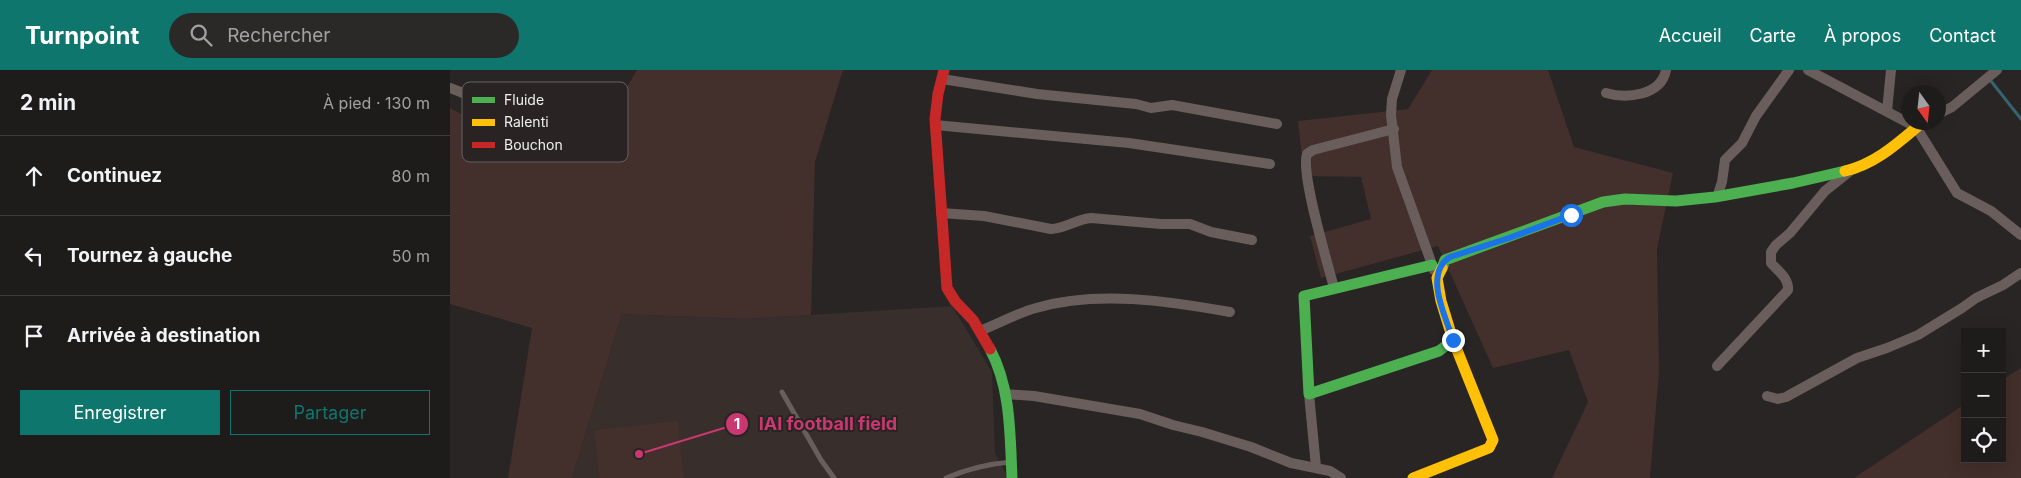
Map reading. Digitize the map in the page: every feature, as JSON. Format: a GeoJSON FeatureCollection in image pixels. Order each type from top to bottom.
{"type":"FeatureCollection","features":[{"type":"Feature","properties":{"kind":"street"},"geometry":{"type":"LineString","coordinates":[[1400,70],[1392,99],[1391,115],[1397,167],[1437,278],[1441,301],[1453,340],[1494,440],[1489,448],[1413,478]]}},
{"type":"Feature","properties":{"kind":"street"},"geometry":{"type":"LineString","coordinates":[[1606,93],[1620,96],[1642,94],[1661,82],[1666,70]]}},
{"type":"Feature","properties":{"kind":"street"},"geometry":{"type":"LineString","coordinates":[[1717,197],[1722,182],[1725,160],[1742,143],[1756,116],[1789,70]]}},
{"type":"Feature","properties":{"kind":"street"},"geometry":{"type":"LineString","coordinates":[[1808,70],[1901,117]]}},
{"type":"Feature","properties":{"kind":"street"},"geometry":{"type":"LineString","coordinates":[[1887,111],[1891,70]]}},
{"type":"Feature","properties":{"kind":"street"},"geometry":{"type":"LineString","coordinates":[[1946,110],[1997,70]]}},
{"type":"Feature","properties":{"kind":"street"},"geometry":{"type":"LineString","coordinates":[[1012,478],[1005,394],[997,366],[987,342],[973,320],[950,296],[947,288],[935,125],[935,110],[943,74],[1037,94],[1136,104],[1151,108],[1172,105],[1277,124]]}},
{"type":"Feature","properties":{"kind":"street"},"geometry":{"type":"LineString","coordinates":[[450,88],[462,93]]}},
{"type":"Feature","properties":{"kind":"street"},"geometry":{"type":"LineString","coordinates":[[935,125],[1128,143],[1270,164]]}},
{"type":"Feature","properties":{"kind":"street"},"geometry":{"type":"LineString","coordinates":[[1334,288],[1308,187],[1304,160],[1307,154],[1313,150],[1394,129]]}},
{"type":"Feature","properties":{"kind":"street"},"geometry":{"type":"LineString","coordinates":[[1437,278],[1445,260],[1450,257],[1509,238],[1603,202],[1625,199],[1676,201],[1717,197],[1852,170],[1868,164],[1881,156],[1913,130]]}},
{"type":"Feature","properties":{"kind":"street"},"geometry":{"type":"LineString","coordinates":[[1922,130],[1957,193],[1991,211],[2021,234]]}},
{"type":"Feature","properties":{"kind":"street"},"geometry":{"type":"LineString","coordinates":[[1717,366],[1788,290],[1785,278],[1771,263],[1771,252],[1825,192],[1852,170]]}},
{"type":"Feature","properties":{"kind":"street"},"geometry":{"type":"LineString","coordinates":[[941,212],[984,216],[1051,229],[1056,229],[1082,218],[1161,224],[1190,224],[1211,232],[1252,240]]}},
{"type":"Feature","properties":{"kind":"street"},"geometry":{"type":"LineString","coordinates":[[1316,467],[1309,394],[1304,296],[1432,265]]}},
{"type":"Feature","properties":{"kind":"street"},"geometry":{"type":"LineString","coordinates":[[1767,396],[1778,399],[1786,397],[1857,358],[1918,335],[1976,298],[2003,285],[2021,272]]}},
{"type":"Feature","properties":{"kind":"street"},"geometry":{"type":"LineString","coordinates":[[980,331],[1034,308],[1075,300],[1141,300],[1181,303],[1230,312]]}},
{"type":"Feature","properties":{"kind":"street"},"geometry":{"type":"LineString","coordinates":[[1309,394],[1439,351],[1453,340]]}},
{"type":"Feature","properties":{"kind":"street"},"geometry":{"type":"LineString","coordinates":[[1005,394],[1034,396],[1140,414],[1173,426],[1202,432],[1251,447],[1291,463],[1330,471],[1341,478]]}},
{"type":"Feature","properties":{"kind":"lane"},"geometry":{"type":"LineString","coordinates":[[782,392],[821,460],[834,478]]}},
{"type":"Feature","properties":{"kind":"lane"},"geometry":{"type":"LineString","coordinates":[[946,478],[962,471],[989,464],[1011,462]]}},
{"type":"Feature","properties":{"kind":"shaded area"},"geometry":{"type":"Polygon","coordinates":[[[637,70],[843,70],[815,162],[811,315],[745,319],[622,314],[572,478],[508,478],[532,328],[450,304],[450,108],[462,114],[462,162],[628,162],[628,85],[637,70]]]}},
{"type":"Feature","properties":{"kind":"shaded area"},"geometry":{"type":"Polygon","coordinates":[[[1432,70],[1548,70],[1574,147],[1673,173],[1657,249],[1659,372],[1650,478],[1552,478],[1588,402],[1569,350],[1493,368],[1438,246],[1321,278],[1310,236],[1371,219],[1361,177],[1304,176],[1298,121],[1408,109],[1432,70]]]}},
{"type":"Feature","properties":{"kind":"shaded area"},"geometry":{"type":"Polygon","coordinates":[[[952,306],[992,372],[995,453],[1008,478],[572,478],[622,314],[745,319],[952,306]]]}},
{"type":"Feature","properties":{"kind":"shaded area"},"geometry":{"type":"Polygon","coordinates":[[[2021,368],[2021,478],[1854,478],[1961,407],[1961,463],[2006,463],[2006,377],[2021,368]]]}},
{"type":"Feature","properties":{"kind":"shaded area"},"geometry":{"type":"Polygon","coordinates":[[[678,421],[684,478],[599,478],[594,430],[678,421]]]}},
{"type":"Feature","properties":{"kind":"waterway"},"geometry":{"type":"LineString","coordinates":[[1991,81],[2021,119]]}},
{"type":"Feature","properties":{"kind":"traffic: fast"},"geometry":{"type":"LineString","coordinates":[[1442,268],[1445,260],[1603,202],[1625,199],[1676,201],[1715,197],[1793,183],[1845,171]]}},
{"type":"Feature","properties":{"kind":"traffic: fast"},"geometry":{"type":"LineString","coordinates":[[1432,265],[1304,296],[1309,394],[1439,351],[1453,340]]}},
{"type":"Feature","properties":{"kind":"traffic: fast"},"geometry":{"type":"LineString","coordinates":[[990,349],[997,364],[1006,396],[1010,429],[1012,478]]}},
{"type":"Feature","properties":{"kind":"traffic: slow"},"geometry":{"type":"LineString","coordinates":[[1845,171],[1877,158],[1913,130]]}},
{"type":"Feature","properties":{"kind":"traffic: slow"},"geometry":{"type":"LineString","coordinates":[[1413,478],[1489,448],[1493,440],[1453,340],[1441,301],[1437,278],[1442,268]]}},
{"type":"Feature","properties":{"kind":"traffic: jam"},"geometry":{"type":"LineString","coordinates":[[944,70],[938,94],[935,119],[947,288],[955,301],[973,320],[990,349]]}},
{"type":"Feature","properties":{"kind":"place","name":"IAI football field"},"geometry":{"type":"Point","coordinates":[639,454]}},
{"type":"Feature","properties":{"kind":"route"},"geometry":{"type":"LineString","coordinates":[[1453,340],[1441,301],[1437,278],[1445,260],[1571,215]]}}]}
